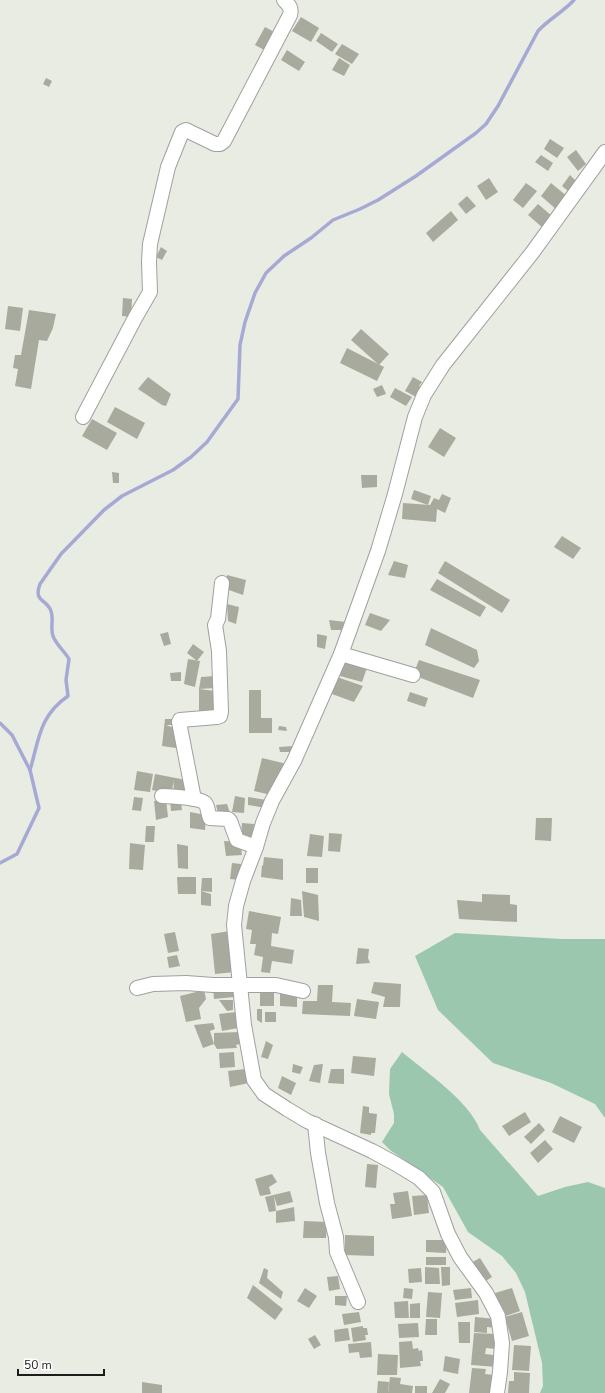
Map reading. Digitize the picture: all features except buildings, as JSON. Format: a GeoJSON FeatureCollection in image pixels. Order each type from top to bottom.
{"type":"FeatureCollection","features":[{"type":"Feature","properties":{"kind":"street"},"geometry":{"type":"LineString","coordinates":[[82,417],[150,292],[150,244],[168,167],[182,132],[186,130],[215,144],[220,144],[224,141],[290,15],[290,7],[284,0]]}},
{"type":"Feature","properties":{"kind":"street"},"geometry":{"type":"LineString","coordinates":[[497,1393],[502,1343],[498,1316],[486,1293],[460,1257],[448,1234],[432,1192],[419,1178],[396,1164],[287,1109],[264,1094],[254,1080],[244,1025],[234,925],[235,912],[243,881],[256,847],[263,823],[272,802],[294,761],[341,654],[378,551],[396,494],[415,417],[424,395],[443,365],[532,253],[605,152]]}},
{"type":"Feature","properties":{"kind":"street"},"geometry":{"type":"LineString","coordinates":[[194,799],[179,722],[180,720],[220,716],[219,651],[215,625],[218,619],[222,583]]}},
{"type":"Feature","properties":{"kind":"street"},"geometry":{"type":"LineString","coordinates":[[341,654],[413,675]]}},
{"type":"Feature","properties":{"kind":"street"},"geometry":{"type":"LineString","coordinates":[[162,796],[202,801],[206,804],[210,818],[228,819],[237,840],[256,847]]}},
{"type":"Feature","properties":{"kind":"street"},"geometry":{"type":"LineString","coordinates":[[137,988],[154,984],[169,983],[276,985],[303,990]]}},
{"type":"Feature","properties":{"kind":"street"},"geometry":{"type":"LineString","coordinates":[[315,1124],[318,1153],[327,1203],[336,1237],[337,1252],[358,1302]]}},
{"type":"Feature","properties":{"kind":"green space"},"geometry":{"type":"Polygon","coordinates":[[[455,933],[562,939],[605,939],[605,1118],[595,1104],[551,1083],[493,1063],[438,1010],[415,956],[455,933]]]}},
{"type":"Feature","properties":{"kind":"green space"},"geometry":{"type":"Polygon","coordinates":[[[402,1052],[435,1078],[457,1098],[475,1119],[480,1130],[538,1196],[565,1187],[588,1182],[605,1188],[605,1393],[540,1393],[543,1386],[542,1363],[525,1292],[516,1273],[502,1256],[468,1232],[443,1187],[390,1150],[382,1142],[394,1123],[394,1114],[389,1094],[390,1069],[402,1052]]]}},
{"type":"Feature","properties":{"kind":"waterway"},"geometry":{"type":"LineString","coordinates":[[30,770],[38,739],[46,720],[58,704],[68,696],[66,680],[69,659],[54,639],[52,633],[51,611],[38,594],[40,584],[61,554],[104,510],[122,496],[173,470],[191,457],[207,442],[238,399],[240,345],[245,322],[255,293],[266,273],[284,256],[311,238],[333,220],[378,200],[416,176],[476,133],[486,124],[498,106],[538,31],[574,0]]}},
{"type":"Feature","properties":{"kind":"waterway"},"geometry":{"type":"LineString","coordinates":[[0,723],[12,735],[30,770],[39,808],[17,854],[0,863]]}}]}
